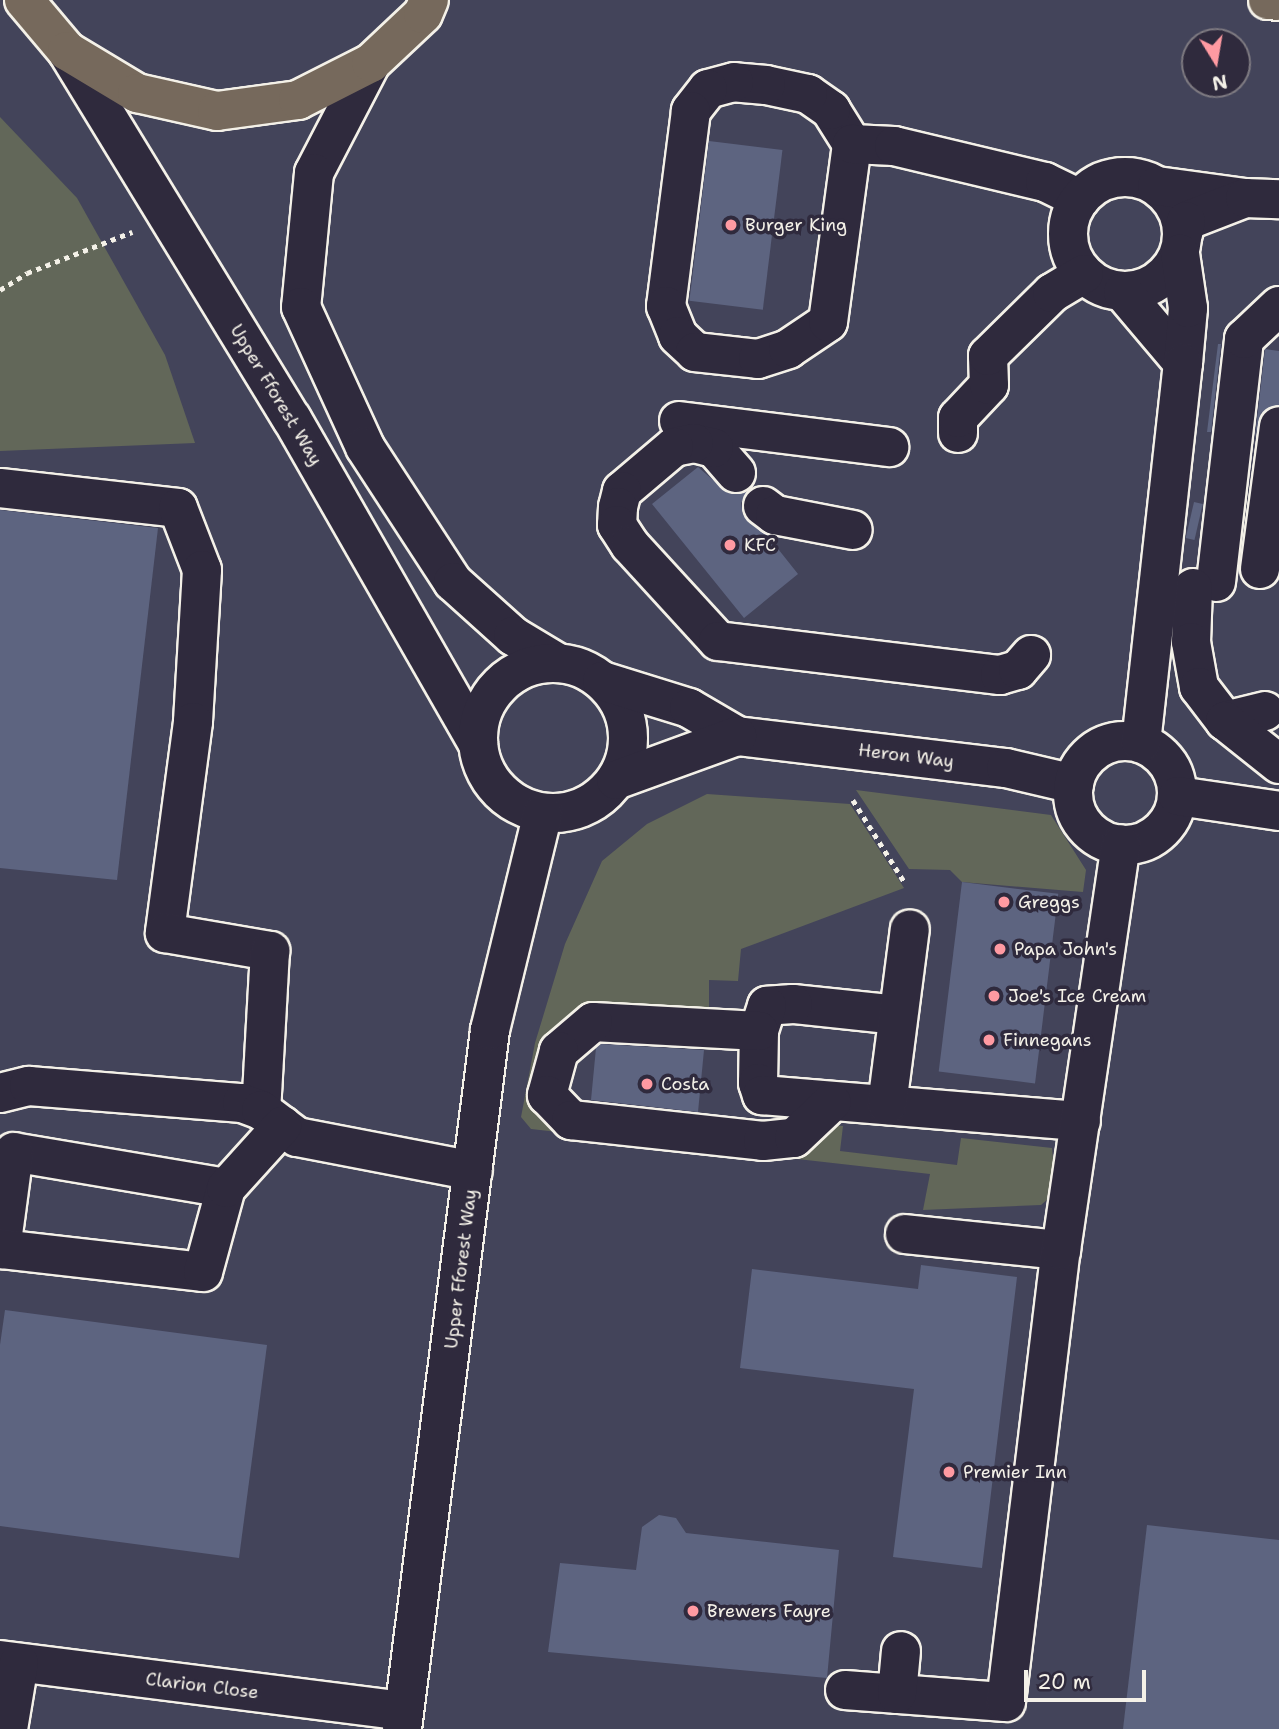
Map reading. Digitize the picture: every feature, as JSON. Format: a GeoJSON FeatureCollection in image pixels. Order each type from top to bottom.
{"type":"FeatureCollection","features":[{"type":"Feature","properties":{"kind":"main road"},"geometry":{"type":"LineString","coordinates":[[24,0],[67,51],[137,93],[217,111],[298,100],[371,63],[430,5]]}},
{"type":"Feature","properties":{"kind":"main road"},"geometry":{"type":"LineString","coordinates":[[1268,0],[1279,1]]}},
{"type":"Feature","properties":{"kind":"street","name":"Upper Fforest Way"},"geometry":{"type":"LineString","coordinates":[[67,51],[292,419],[478,744]]}},
{"type":"Feature","properties":{"kind":"street"},"geometry":{"type":"LineString","coordinates":[[371,63],[314,173],[302,307],[365,447],[453,582],[513,636],[558,663]]}},
{"type":"Feature","properties":{"kind":"street"},"geometry":{"type":"LineString","coordinates":[[734,82],[766,85],[808,94],[831,110],[852,144],[828,321],[788,349],[758,359],[695,352],[678,336],[666,306],[691,111],[708,89],[734,82]]}},
{"type":"Feature","properties":{"kind":"street"},"geometry":{"type":"LineString","coordinates":[[852,144],[894,146],[1045,182],[1080,199]]}},
{"type":"Feature","properties":{"kind":"street"},"geometry":{"type":"LineString","coordinates":[[1183,363],[1123,292],[1095,283],[1074,261],[1068,229],[1080,199],[1100,184],[1124,176],[1157,186],[1262,199]]}},
{"type":"Feature","properties":{"kind":"street"},"geometry":{"type":"LineString","coordinates":[[1141,743],[1188,308],[1182,244],[1171,199],[1157,186]]}},
{"type":"Feature","properties":{"kind":"street"},"geometry":{"type":"LineString","coordinates":[[1123,292],[1158,282],[1182,244],[1186,221],[1262,199]]}},
{"type":"Feature","properties":{"kind":"street"},"geometry":{"type":"LineString","coordinates":[[958,433],[958,418],[989,385],[988,356],[1052,293],[1084,274]]}},
{"type":"Feature","properties":{"kind":"street"},"geometry":{"type":"LineString","coordinates":[[1242,577],[1244,339],[1279,306]]}},
{"type":"Feature","properties":{"kind":"street"},"geometry":{"type":"LineString","coordinates":[[674,420],[888,447]]}},
{"type":"Feature","properties":{"kind":"street"},"geometry":{"type":"LineString","coordinates":[[1279,426],[1242,577],[1191,642],[1199,687],[1225,721],[1279,764]]}},
{"type":"Feature","properties":{"kind":"street"},"geometry":{"type":"LineString","coordinates":[[736,473],[714,448],[694,443],[674,447],[622,491],[618,507],[617,525],[631,545],[718,641],[1000,675],[1018,670],[1031,655]]}},
{"type":"Feature","properties":{"kind":"street"},"geometry":{"type":"LineString","coordinates":[[0,488],[178,508],[202,570],[193,722],[166,933],[270,951],[272,1118],[226,1188],[203,1272],[1,1249],[14,1152],[226,1188]]}},
{"type":"Feature","properties":{"kind":"street"},"geometry":{"type":"LineString","coordinates":[[763,506],[775,515],[853,530]]}},
{"type":"Feature","properties":{"kind":"street"},"geometry":{"type":"LineString","coordinates":[[1155,594],[1242,577]]}},
{"type":"Feature","properties":{"kind":"street"},"geometry":{"type":"LineString","coordinates":[[558,663],[582,668],[602,681],[625,717],[628,738],[616,780],[584,807],[543,813],[518,805],[498,790],[484,769],[478,744],[480,719],[491,695],[509,677],[532,666],[558,663]]}},
{"type":"Feature","properties":{"kind":"street","name":"Heron Way"},"geometry":{"type":"LineString","coordinates":[[602,681],[689,708],[737,736],[1006,768],[1074,785]]}},
{"type":"Feature","properties":{"kind":"street"},"geometry":{"type":"LineString","coordinates":[[1225,721],[1265,711]]}},
{"type":"Feature","properties":{"kind":"street","name":"Heron Way"},"geometry":{"type":"LineString","coordinates":[[616,780],[737,736]]}},
{"type":"Feature","properties":{"kind":"street"},"geometry":{"type":"LineString","coordinates":[[1141,743],[1168,763],[1178,796],[1170,819],[1153,836],[1121,844],[1090,831],[1074,801],[1074,785],[1091,753],[1106,744],[1141,743]]}},
{"type":"Feature","properties":{"kind":"street"},"geometry":{"type":"LineString","coordinates":[[1178,796],[1279,811]]}},
{"type":"Feature","properties":{"kind":"street","name":"Upper Fforest Way"},"geometry":{"type":"LineString","coordinates":[[403,1720],[490,1030],[543,813]]}},
{"type":"Feature","properties":{"kind":"street"},"geometry":{"type":"LineString","coordinates":[[845,1690],[1006,1702],[1060,1250],[1121,844]]}},
{"type":"Feature","properties":{"kind":"street"},"geometry":{"type":"LineString","coordinates":[[887,1105],[910,929]]}},
{"type":"Feature","properties":{"kind":"street"},"geometry":{"type":"LineString","coordinates":[[898,1015],[767,1006],[760,1031],[758,1083],[762,1095],[1081,1121]]}},
{"type":"Feature","properties":{"kind":"street"},"geometry":{"type":"LineString","coordinates":[[760,1031],[593,1022],[559,1051],[547,1094],[571,1120],[763,1141],[794,1138],[832,1102]]}},
{"type":"Feature","properties":{"kind":"street"},"geometry":{"type":"LineString","coordinates":[[0,1093],[29,1086],[242,1103],[272,1118],[297,1137],[473,1171]]}},
{"type":"Feature","properties":{"kind":"street"},"geometry":{"type":"LineString","coordinates":[[905,1234],[1060,1250]]}},
{"type":"Feature","properties":{"kind":"street"},"geometry":{"type":"LineString","coordinates":[[897,1693],[901,1651]]}},
{"type":"Feature","properties":{"kind":"street"},"geometry":{"type":"LineString","coordinates":[[8,1729],[9,1662]]}},
{"type":"Feature","properties":{"kind":"street","name":"Clarion Close"},"geometry":{"type":"LineString","coordinates":[[9,1662],[403,1720]]}},
{"type":"Feature","properties":{"kind":"path"},"geometry":{"type":"LineString","coordinates":[[0,290],[27,273],[169,218]]}},
{"type":"Feature","properties":{"kind":"path"},"geometry":{"type":"LineString","coordinates":[[853,800],[905,883]]}},
{"type":"Feature","properties":{"kind":"shaded area"},"geometry":{"type":"Polygon","coordinates":[[[0,0],[1279,0],[1279,1729],[0,1729],[0,0]]]}},
{"type":"Feature","properties":{"kind":"green space"},"geometry":{"type":"Polygon","coordinates":[[[0,117],[77,198],[165,355],[195,443],[0,451],[0,117]]]}},
{"type":"Feature","properties":{"kind":"green space"},"geometry":{"type":"Polygon","coordinates":[[[856,790],[1051,815],[1086,870],[1083,892],[962,882],[950,870],[909,869],[856,790]]]}},
{"type":"Feature","properties":{"kind":"green space"},"geometry":{"type":"Polygon","coordinates":[[[707,794],[850,804],[904,888],[741,949],[738,981],[709,980],[709,1008],[624,1003],[591,1015],[538,1105],[843,1126],[840,1151],[957,1165],[961,1138],[1052,1148],[1056,1192],[1041,1205],[923,1210],[930,1174],[531,1129],[521,1117],[535,1043],[565,944],[602,861],[647,824],[707,794]]]}},
{"type":"Feature","properties":{"kind":"building","name":"Burger King"},"geometry":{"type":"Polygon","coordinates":[[[709,141],[782,150],[763,310],[689,301],[709,141]]]}},
{"type":"Feature","properties":{"kind":"building"},"geometry":{"type":"Polygon","coordinates":[[[1218,344],[1221,344],[1211,432],[1207,432],[1218,344]]]}},
{"type":"Feature","properties":{"kind":"building"},"geometry":{"type":"Polygon","coordinates":[[[1265,349],[1279,351],[1279,405],[1261,413],[1255,438],[1265,349]]]}},
{"type":"Feature","properties":{"kind":"building","name":"KFC"},"geometry":{"type":"Polygon","coordinates":[[[698,467],[728,493],[748,491],[741,503],[743,515],[767,535],[798,574],[744,618],[652,504],[698,467]]]}},
{"type":"Feature","properties":{"kind":"building"},"geometry":{"type":"Polygon","coordinates":[[[1194,502],[1203,504],[1194,540],[1186,538],[1194,502]]]}},
{"type":"Feature","properties":{"kind":"building"},"geometry":{"type":"Polygon","coordinates":[[[0,510],[158,528],[117,880],[0,868],[0,510]]]}},
{"type":"Feature","properties":{"kind":"building"},"geometry":{"type":"Polygon","coordinates":[[[962,882],[1058,894],[1035,1083],[939,1072],[962,882]]]}},
{"type":"Feature","properties":{"kind":"building","name":"Costa"},"geometry":{"type":"Polygon","coordinates":[[[601,1044],[704,1050],[698,1112],[591,1100],[596,1048],[601,1044]]]}},
{"type":"Feature","properties":{"kind":"building","name":"Premier Inn"},"geometry":{"type":"Polygon","coordinates":[[[921,1265],[1017,1277],[982,1568],[893,1557],[914,1389],[740,1368],[752,1269],[918,1289],[921,1265]]]}},
{"type":"Feature","properties":{"kind":"building"},"geometry":{"type":"Polygon","coordinates":[[[5,1310],[267,1345],[239,1558],[0,1526],[0,1345],[5,1310]]]}},
{"type":"Feature","properties":{"kind":"building","name":"Brewers Fayre"},"geometry":{"type":"Polygon","coordinates":[[[659,1515],[676,1518],[686,1533],[839,1550],[827,1678],[548,1652],[560,1563],[636,1570],[642,1527],[659,1515]]]}},
{"type":"Feature","properties":{"kind":"building"},"geometry":{"type":"Polygon","coordinates":[[[1147,1525],[1279,1540],[1279,1729],[1123,1729],[1147,1525]]]}},
{"type":"Feature","properties":{"kind":"place","name":"Burger King"},"geometry":{"type":"Point","coordinates":[731,225]}},
{"type":"Feature","properties":{"kind":"place","name":"KFC"},"geometry":{"type":"Point","coordinates":[730,545]}},
{"type":"Feature","properties":{"kind":"place","name":"Greggs"},"geometry":{"type":"Point","coordinates":[1004,902]}},
{"type":"Feature","properties":{"kind":"place","name":"Papa John's"},"geometry":{"type":"Point","coordinates":[1000,949]}},
{"type":"Feature","properties":{"kind":"place","name":"Joe's Ice Cream"},"geometry":{"type":"Point","coordinates":[994,996]}},
{"type":"Feature","properties":{"kind":"place","name":"Finnegans"},"geometry":{"type":"Point","coordinates":[989,1040]}},
{"type":"Feature","properties":{"kind":"place","name":"Costa"},"geometry":{"type":"Point","coordinates":[647,1084]}},
{"type":"Feature","properties":{"kind":"place","name":"Premier Inn"},"geometry":{"type":"Point","coordinates":[949,1472]}},
{"type":"Feature","properties":{"kind":"place","name":"Brewers Fayre"},"geometry":{"type":"Point","coordinates":[693,1611]}}]}
